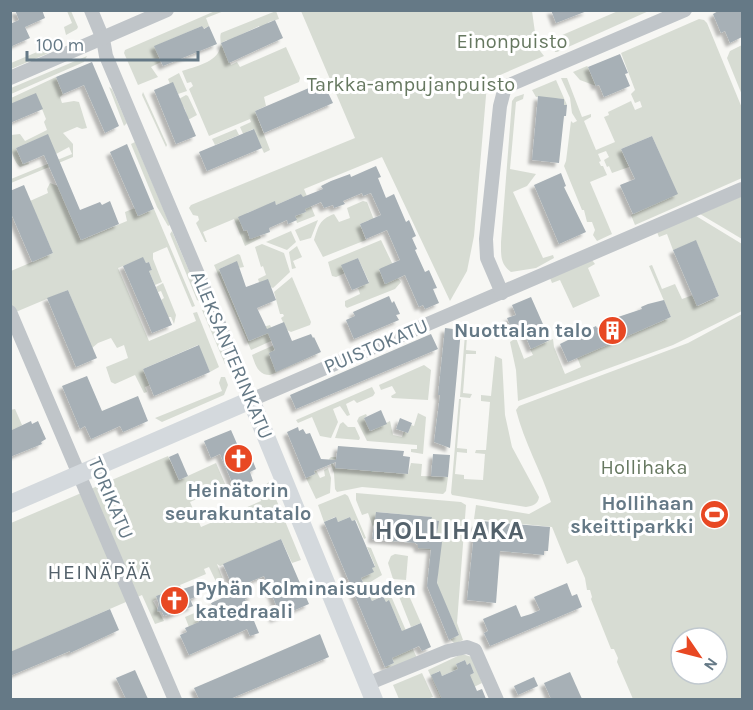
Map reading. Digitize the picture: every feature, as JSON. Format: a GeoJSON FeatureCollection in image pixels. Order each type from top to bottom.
{"type":"FeatureCollection","features":[{"type":"Feature","properties":{"kind":"main road","name":"PUISTOKATU"},"geometry":{"type":"LineString","coordinates":[[10,504],[251,400]]}},
{"type":"Feature","properties":{"kind":"main road","name":"ALEKSANTERINKATU"},"geometry":{"type":"LineString","coordinates":[[251,400],[370,692]]}},
{"type":"Feature","properties":{"kind":"street","name":"ALEKSANTERINKATU"},"geometry":{"type":"LineString","coordinates":[[90,10],[102,39],[106,56],[251,400]]}},
{"type":"Feature","properties":{"kind":"street"},"geometry":{"type":"LineString","coordinates":[[10,78],[167,10]]}},
{"type":"Feature","properties":{"kind":"street"},"geometry":{"type":"LineString","coordinates":[[502,293],[487,258],[486,239],[500,106],[505,87],[685,10]]}},
{"type":"Feature","properties":{"kind":"street","name":"PUISTOKATU"},"geometry":{"type":"LineString","coordinates":[[251,400],[742,189]]}},
{"type":"Feature","properties":{"kind":"street","name":"TORIKATU"},"geometry":{"type":"LineString","coordinates":[[10,312],[175,699]]}},
{"type":"Feature","properties":{"kind":"street"},"geometry":{"type":"LineString","coordinates":[[370,692],[448,651],[467,647],[475,650],[497,699]]}},
{"type":"Feature","properties":{"kind":"green space"},"geometry":{"type":"Polygon","coordinates":[[[651,10],[555,52],[554,48],[560,36],[618,11],[651,10]]]}},
{"type":"Feature","properties":{"kind":"green space"},"geometry":{"type":"Polygon","coordinates":[[[67,11],[71,11],[78,27],[66,35],[64,27],[72,23],[67,11]]]}},
{"type":"Feature","properties":{"kind":"green space"},"geometry":{"type":"Polygon","coordinates":[[[215,11],[224,11],[206,18],[209,26],[203,29],[202,26],[155,46],[161,62],[151,67],[158,77],[138,85],[124,53],[125,50],[215,11]]]}},
{"type":"Feature","properties":{"kind":"green space"},"geometry":{"type":"Polygon","coordinates":[[[276,11],[279,19],[269,22],[261,29],[259,26],[236,37],[229,43],[227,40],[221,43],[231,65],[237,62],[240,67],[286,47],[300,78],[299,82],[264,97],[266,106],[255,111],[270,150],[264,153],[253,129],[244,136],[240,127],[251,122],[250,119],[209,136],[189,89],[193,86],[191,82],[187,83],[182,71],[214,57],[220,48],[221,33],[276,11]]]}},
{"type":"Feature","properties":{"kind":"green space","name":"Tarkka-ampujanpuisto"},"geometry":{"type":"Polygon","coordinates":[[[301,11],[532,11],[537,47],[544,56],[484,82],[487,84],[474,236],[467,271],[450,301],[382,157],[304,189],[315,216],[297,223],[295,216],[306,212],[303,206],[306,204],[301,194],[276,205],[275,202],[247,213],[245,225],[242,226],[244,231],[247,230],[249,236],[258,232],[261,238],[245,246],[234,219],[203,232],[207,242],[205,242],[196,223],[199,220],[198,216],[193,215],[189,208],[191,205],[355,138],[301,11]]]}},
{"type":"Feature","properties":{"kind":"green space"},"geometry":{"type":"Polygon","coordinates":[[[699,19],[707,23],[742,108],[742,178],[635,225],[631,215],[677,193],[652,136],[621,149],[629,167],[612,173],[604,160],[609,157],[606,151],[598,154],[601,161],[599,162],[607,175],[590,182],[612,234],[597,241],[593,235],[595,230],[592,222],[587,222],[564,166],[571,121],[573,123],[577,121],[572,113],[570,98],[561,78],[567,78],[582,117],[591,114],[591,117],[584,121],[596,150],[615,142],[604,117],[609,115],[608,112],[631,101],[635,110],[642,107],[640,101],[635,103],[631,94],[635,90],[621,53],[699,19]]]}},
{"type":"Feature","properties":{"kind":"green space"},"geometry":{"type":"Polygon","coordinates":[[[56,44],[49,53],[11,69],[11,63],[56,44]]]}},
{"type":"Feature","properties":{"kind":"green space"},"geometry":{"type":"Polygon","coordinates":[[[742,45],[742,95],[727,58],[730,51],[742,45]]]}},
{"type":"Feature","properties":{"kind":"green space"},"geometry":{"type":"Polygon","coordinates":[[[87,56],[84,62],[11,94],[11,88],[87,56]]]}},
{"type":"Feature","properties":{"kind":"green space"},"geometry":{"type":"Polygon","coordinates":[[[587,66],[596,86],[580,80],[573,72],[587,66]]]}},
{"type":"Feature","properties":{"kind":"green space"},"geometry":{"type":"Polygon","coordinates":[[[179,73],[187,91],[178,94],[173,83],[170,84],[168,79],[179,73]]]}},
{"type":"Feature","properties":{"kind":"green space"},"geometry":{"type":"Polygon","coordinates":[[[56,77],[63,94],[60,97],[62,103],[79,102],[87,128],[77,127],[63,133],[73,144],[73,157],[11,183],[11,179],[72,154],[69,147],[56,154],[47,135],[16,148],[23,164],[28,162],[29,164],[20,167],[12,152],[11,135],[20,134],[25,141],[47,130],[44,122],[46,119],[36,94],[11,104],[11,98],[56,77]]]}},
{"type":"Feature","properties":{"kind":"green space"},"geometry":{"type":"Polygon","coordinates":[[[556,80],[567,105],[564,105],[564,99],[536,97],[532,90],[556,80]]]}},
{"type":"Feature","properties":{"kind":"green space"},"geometry":{"type":"Polygon","coordinates":[[[109,87],[127,123],[124,126],[109,87]]]}},
{"type":"Feature","properties":{"kind":"green space"},"geometry":{"type":"Polygon","coordinates":[[[143,92],[167,145],[166,147],[142,95],[143,92]]]}},
{"type":"Feature","properties":{"kind":"green space"},"geometry":{"type":"Polygon","coordinates":[[[524,94],[523,99],[516,102],[510,169],[536,174],[527,186],[513,192],[543,258],[553,255],[554,258],[536,268],[511,272],[503,262],[501,242],[512,101],[515,97],[524,94]]]}},
{"type":"Feature","properties":{"kind":"green space"},"geometry":{"type":"Polygon","coordinates":[[[186,95],[197,115],[186,121],[185,109],[177,100],[186,95]]]}},
{"type":"Feature","properties":{"kind":"green space"},"geometry":{"type":"Polygon","coordinates":[[[236,129],[239,135],[215,145],[212,139],[236,129]]]}},
{"type":"Feature","properties":{"kind":"green space"},"geometry":{"type":"Polygon","coordinates":[[[135,142],[170,225],[168,226],[157,207],[131,144],[135,142]]]}},
{"type":"Feature","properties":{"kind":"green space"},"geometry":{"type":"Polygon","coordinates":[[[50,183],[58,186],[81,240],[127,221],[125,212],[135,208],[138,216],[154,209],[195,306],[192,307],[167,247],[153,253],[162,282],[155,285],[149,271],[152,270],[149,262],[146,263],[143,258],[118,268],[149,341],[196,321],[193,313],[197,312],[219,367],[210,372],[198,345],[143,369],[150,385],[145,387],[147,392],[144,393],[135,375],[115,384],[111,382],[106,367],[128,358],[124,345],[117,348],[111,338],[92,348],[68,290],[11,314],[11,271],[53,253],[30,201],[48,193],[50,183]]]}},
{"type":"Feature","properties":{"kind":"green space"},"geometry":{"type":"Polygon","coordinates":[[[742,196],[742,239],[700,214],[742,196]]]}},
{"type":"Feature","properties":{"kind":"green space"},"geometry":{"type":"Polygon","coordinates":[[[363,201],[367,202],[374,220],[360,224],[366,240],[323,257],[314,240],[320,224],[325,218],[334,214],[339,222],[350,218],[347,208],[363,201]]]}},
{"type":"Feature","properties":{"kind":"green space"},"geometry":{"type":"Polygon","coordinates":[[[696,216],[742,244],[742,311],[673,345],[518,401],[516,370],[510,342],[516,338],[524,359],[533,355],[530,349],[553,339],[565,374],[581,367],[577,357],[671,317],[649,266],[652,265],[662,289],[675,284],[682,299],[693,295],[698,306],[719,296],[696,241],[673,250],[667,234],[659,237],[657,232],[696,216]]]}},
{"type":"Feature","properties":{"kind":"green space"},"geometry":{"type":"Polygon","coordinates":[[[318,220],[311,238],[300,241],[295,230],[318,220]]]}},
{"type":"Feature","properties":{"kind":"green space"},"geometry":{"type":"Polygon","coordinates":[[[172,231],[201,302],[197,300],[170,234],[172,231]]]}},
{"type":"Feature","properties":{"kind":"green space"},"geometry":{"type":"Polygon","coordinates":[[[291,231],[296,242],[287,250],[266,242],[291,231]]]}},
{"type":"Feature","properties":{"kind":"green space"},"geometry":{"type":"Polygon","coordinates":[[[381,240],[393,265],[379,269],[385,284],[397,277],[401,282],[395,289],[347,308],[345,301],[360,294],[358,288],[369,282],[358,258],[342,265],[345,273],[336,277],[332,276],[328,262],[381,240]]]}},
{"type":"Feature","properties":{"kind":"green space"},"geometry":{"type":"Polygon","coordinates":[[[262,244],[284,253],[290,272],[273,288],[259,282],[258,279],[266,275],[255,247],[262,244]]]}},
{"type":"Feature","properties":{"kind":"green space"},"geometry":{"type":"Polygon","coordinates":[[[297,246],[302,257],[293,261],[296,268],[292,269],[289,252],[297,246]]]}},
{"type":"Feature","properties":{"kind":"green space"},"geometry":{"type":"Polygon","coordinates":[[[238,254],[244,267],[238,268],[233,263],[219,269],[249,341],[263,335],[263,327],[270,325],[275,336],[271,341],[251,350],[214,265],[238,254]]]}},
{"type":"Feature","properties":{"kind":"green space"},"geometry":{"type":"Polygon","coordinates":[[[592,260],[595,264],[588,268],[600,296],[573,308],[560,280],[552,283],[550,278],[592,260]]]}},
{"type":"Feature","properties":{"kind":"green space"},"geometry":{"type":"Polygon","coordinates":[[[292,277],[311,322],[310,325],[291,332],[287,330],[281,318],[284,316],[280,314],[274,292],[292,277]]]}},
{"type":"Feature","properties":{"kind":"green space"},"geometry":{"type":"Polygon","coordinates":[[[163,283],[176,315],[174,324],[171,317],[168,317],[161,300],[164,298],[161,291],[158,292],[156,287],[163,283]]]}},
{"type":"Feature","properties":{"kind":"green space"},"geometry":{"type":"Polygon","coordinates":[[[205,309],[228,362],[225,364],[202,310],[205,309]]]}},
{"type":"Feature","properties":{"kind":"green space","name":"Hollihaka"},"geometry":{"type":"Polygon","coordinates":[[[742,314],[742,699],[633,699],[617,662],[618,658],[614,649],[611,649],[591,599],[590,590],[587,590],[585,578],[577,560],[567,564],[552,527],[474,519],[476,505],[529,514],[551,502],[519,422],[516,410],[519,406],[688,343],[742,314]]]}},
{"type":"Feature","properties":{"kind":"green space"},"geometry":{"type":"Polygon","coordinates":[[[478,333],[478,337],[467,337],[466,350],[476,351],[476,354],[466,354],[463,393],[472,394],[470,398],[460,397],[465,334],[478,333]]]}},
{"type":"Feature","properties":{"kind":"green space"},"geometry":{"type":"Polygon","coordinates":[[[272,346],[276,347],[270,357],[277,371],[323,352],[270,375],[266,375],[258,368],[252,355],[272,346]]]}},
{"type":"Feature","properties":{"kind":"green space"},"geometry":{"type":"Polygon","coordinates":[[[495,356],[502,359],[505,415],[512,447],[539,497],[536,503],[529,507],[451,493],[459,399],[461,399],[457,448],[467,449],[467,453],[457,452],[455,474],[464,475],[464,479],[483,480],[485,454],[475,453],[476,450],[486,450],[490,402],[481,401],[481,395],[491,396],[495,356]]]}},
{"type":"Feature","properties":{"kind":"green space"},"geometry":{"type":"Polygon","coordinates":[[[424,365],[431,370],[428,400],[392,398],[391,396],[396,393],[392,386],[381,390],[379,385],[424,365]]]}},
{"type":"Feature","properties":{"kind":"green space"},"geometry":{"type":"Polygon","coordinates":[[[221,377],[225,377],[228,385],[224,395],[162,422],[155,418],[222,391],[219,383],[221,377]]]}},
{"type":"Feature","properties":{"kind":"green space"},"geometry":{"type":"Polygon","coordinates":[[[372,387],[375,393],[373,396],[357,403],[354,400],[346,404],[350,415],[347,416],[340,406],[333,409],[338,422],[331,438],[320,436],[312,417],[298,423],[296,420],[372,387]]]}},
{"type":"Feature","properties":{"kind":"green space"},"geometry":{"type":"Polygon","coordinates":[[[15,409],[22,425],[12,432],[10,410],[15,409]]]}},
{"type":"Feature","properties":{"kind":"green space"},"geometry":{"type":"Polygon","coordinates":[[[418,413],[426,417],[423,454],[411,452],[411,449],[417,449],[417,445],[367,441],[357,421],[359,417],[366,414],[364,418],[371,431],[390,421],[393,435],[402,437],[404,431],[408,433],[411,425],[414,426],[418,413]]]}},
{"type":"Feature","properties":{"kind":"green space"},"geometry":{"type":"Polygon","coordinates":[[[343,422],[348,427],[355,427],[359,440],[335,438],[343,422]]]}},
{"type":"Feature","properties":{"kind":"green space"},"geometry":{"type":"Polygon","coordinates":[[[168,456],[179,480],[216,463],[226,486],[190,502],[201,527],[261,501],[259,490],[269,482],[301,560],[292,563],[281,539],[220,566],[217,564],[229,595],[226,597],[223,591],[221,592],[209,567],[204,569],[206,574],[180,585],[182,589],[156,596],[157,599],[153,601],[164,621],[155,624],[142,595],[11,652],[11,523],[168,456]]]}},
{"type":"Feature","properties":{"kind":"green space"},"geometry":{"type":"Polygon","coordinates":[[[336,457],[333,465],[336,468],[408,474],[411,463],[422,464],[421,476],[448,477],[446,491],[443,494],[362,487],[337,492],[329,459],[336,457]]]}},
{"type":"Feature","properties":{"kind":"green space"},"geometry":{"type":"Polygon","coordinates":[[[328,468],[331,478],[330,493],[316,499],[306,478],[315,474],[316,470],[320,478],[325,476],[324,470],[328,468]]]}},
{"type":"Feature","properties":{"kind":"green space"},"geometry":{"type":"Polygon","coordinates":[[[356,493],[461,502],[466,505],[457,623],[463,640],[455,644],[450,639],[459,635],[437,585],[439,558],[431,550],[418,549],[442,534],[437,534],[438,521],[431,520],[431,517],[377,512],[373,527],[368,513],[362,515],[356,500],[356,493]]]}},
{"type":"Feature","properties":{"kind":"green space"},"geometry":{"type":"Polygon","coordinates":[[[345,494],[348,496],[366,538],[364,539],[356,520],[352,521],[350,517],[338,522],[335,517],[324,522],[318,505],[345,494]]]}},
{"type":"Feature","properties":{"kind":"green space"},"geometry":{"type":"Polygon","coordinates":[[[367,547],[371,548],[382,575],[367,584],[371,592],[377,588],[378,590],[388,589],[407,633],[404,635],[389,601],[386,602],[383,596],[372,601],[361,578],[373,572],[372,568],[375,566],[367,547]]]}},
{"type":"Feature","properties":{"kind":"green space"},"geometry":{"type":"Polygon","coordinates":[[[395,554],[408,556],[406,580],[393,579],[388,563],[391,556],[395,554]]]}},
{"type":"Feature","properties":{"kind":"green space"},"geometry":{"type":"Polygon","coordinates":[[[398,586],[412,588],[407,591],[421,623],[411,627],[396,589],[398,586]]]}},
{"type":"Feature","properties":{"kind":"green space"},"geometry":{"type":"Polygon","coordinates":[[[204,609],[207,615],[189,627],[185,617],[204,609]]]}},
{"type":"Feature","properties":{"kind":"green space"},"geometry":{"type":"Polygon","coordinates":[[[411,645],[417,658],[388,669],[385,667],[394,663],[392,658],[411,645]]]}},
{"type":"Feature","properties":{"kind":"green space"},"geometry":{"type":"Polygon","coordinates":[[[462,654],[472,657],[482,683],[464,692],[470,675],[474,673],[470,664],[467,665],[465,660],[456,664],[458,669],[442,676],[439,671],[432,675],[440,694],[444,693],[447,699],[441,699],[428,670],[462,654]]]}},
{"type":"Feature","properties":{"kind":"green space"},"geometry":{"type":"Polygon","coordinates":[[[422,673],[433,697],[399,699],[393,685],[422,673]]]}},
{"type":"Feature","properties":{"kind":"building"},"geometry":{"type":"Polygon","coordinates":[[[15,10],[42,10],[45,18],[25,27],[30,38],[10,47],[10,24],[19,20],[15,10]]]}},
{"type":"Feature","properties":{"kind":"building"},"geometry":{"type":"Polygon","coordinates":[[[551,10],[587,10],[587,11],[556,23],[551,10]]]}},
{"type":"Feature","properties":{"kind":"building"},"geometry":{"type":"Polygon","coordinates":[[[720,10],[742,10],[742,37],[730,43],[725,31],[721,33],[713,14],[720,10]]]}},
{"type":"Feature","properties":{"kind":"building"},"geometry":{"type":"Polygon","coordinates":[[[275,20],[283,38],[229,63],[221,43],[275,20]]]}},
{"type":"Feature","properties":{"kind":"building"},"geometry":{"type":"Polygon","coordinates":[[[202,26],[204,29],[209,26],[217,44],[163,66],[154,46],[202,26]]]}},
{"type":"Feature","properties":{"kind":"building"},"geometry":{"type":"Polygon","coordinates":[[[620,54],[628,73],[625,74],[630,86],[604,97],[599,85],[596,86],[588,67],[620,54]]]}},
{"type":"Feature","properties":{"kind":"building"},"geometry":{"type":"Polygon","coordinates":[[[92,62],[119,126],[105,133],[84,85],[63,94],[56,77],[92,62]]]}},
{"type":"Feature","properties":{"kind":"building"},"geometry":{"type":"Polygon","coordinates":[[[173,82],[196,136],[176,144],[154,90],[173,82]]]}},
{"type":"Feature","properties":{"kind":"building"},"geometry":{"type":"Polygon","coordinates":[[[323,82],[333,103],[264,133],[255,111],[323,82]]]}},
{"type":"Feature","properties":{"kind":"building"},"geometry":{"type":"Polygon","coordinates":[[[36,93],[43,109],[10,123],[10,104],[36,93]]]}},
{"type":"Feature","properties":{"kind":"building"},"geometry":{"type":"Polygon","coordinates":[[[538,96],[564,99],[564,105],[567,105],[559,163],[532,160],[538,96]]]}},
{"type":"Feature","properties":{"kind":"building"},"geometry":{"type":"Polygon","coordinates":[[[254,129],[262,148],[207,171],[199,152],[254,129]]]}},
{"type":"Feature","properties":{"kind":"building"},"geometry":{"type":"Polygon","coordinates":[[[48,134],[80,210],[100,202],[102,205],[110,201],[119,224],[81,240],[44,155],[23,164],[16,148],[48,134]]]}},
{"type":"Feature","properties":{"kind":"building"},"geometry":{"type":"Polygon","coordinates":[[[652,136],[678,194],[633,214],[620,185],[635,179],[621,149],[652,136]]]}},
{"type":"Feature","properties":{"kind":"building"},"geometry":{"type":"Polygon","coordinates":[[[127,144],[154,209],[138,216],[110,152],[127,144]]]}},
{"type":"Feature","properties":{"kind":"building"},"geometry":{"type":"Polygon","coordinates":[[[376,166],[386,198],[394,194],[406,222],[409,220],[416,236],[412,238],[417,249],[415,250],[425,272],[429,270],[437,288],[433,289],[439,303],[425,309],[423,305],[419,307],[405,275],[385,284],[379,269],[400,260],[387,230],[366,239],[360,224],[381,215],[371,193],[363,196],[362,193],[343,201],[345,204],[334,208],[333,205],[324,208],[321,202],[295,216],[297,220],[288,224],[287,220],[269,228],[270,232],[250,239],[238,217],[275,201],[276,205],[301,194],[303,197],[323,189],[321,186],[331,181],[350,174],[351,177],[376,166]]]}},
{"type":"Feature","properties":{"kind":"building"},"geometry":{"type":"Polygon","coordinates":[[[561,173],[566,186],[564,187],[586,232],[559,244],[534,185],[561,173]]]}},
{"type":"Feature","properties":{"kind":"building"},"geometry":{"type":"Polygon","coordinates":[[[24,185],[53,253],[32,262],[10,211],[10,191],[24,185]]]}},
{"type":"Feature","properties":{"kind":"building"},"geometry":{"type":"Polygon","coordinates":[[[696,240],[719,296],[697,306],[673,250],[696,240]]]}},
{"type":"Feature","properties":{"kind":"building"},"geometry":{"type":"Polygon","coordinates":[[[143,257],[146,263],[149,262],[152,270],[149,271],[172,325],[152,333],[123,266],[143,257]]]}},
{"type":"Feature","properties":{"kind":"building"},"geometry":{"type":"Polygon","coordinates":[[[358,258],[369,283],[352,290],[341,265],[358,258]]]}},
{"type":"Feature","properties":{"kind":"building"},"geometry":{"type":"Polygon","coordinates":[[[237,261],[246,287],[268,279],[276,300],[257,308],[267,329],[284,322],[292,341],[311,334],[321,352],[276,372],[269,353],[275,350],[268,333],[249,341],[219,269],[237,261]]]}},
{"type":"Feature","properties":{"kind":"building"},"geometry":{"type":"Polygon","coordinates":[[[68,290],[97,358],[76,367],[47,298],[68,290]]]}},
{"type":"Feature","properties":{"kind":"building"},"geometry":{"type":"Polygon","coordinates":[[[389,296],[400,314],[396,315],[399,320],[354,339],[346,320],[355,316],[353,312],[389,296]]]}},
{"type":"Feature","properties":{"kind":"building"},"geometry":{"type":"Polygon","coordinates":[[[531,297],[550,340],[531,349],[521,326],[512,330],[507,318],[516,315],[512,305],[531,297]]]}},
{"type":"Feature","properties":{"kind":"building","name":"Nuottalan talo"},"geometry":{"type":"Polygon","coordinates":[[[664,300],[671,317],[568,362],[560,344],[596,326],[597,328],[613,321],[612,319],[664,300]]]}},
{"type":"Feature","properties":{"kind":"building"},"geometry":{"type":"Polygon","coordinates":[[[445,328],[461,330],[450,448],[434,442],[445,328]]]}},
{"type":"Feature","properties":{"kind":"building"},"geometry":{"type":"Polygon","coordinates":[[[431,334],[438,349],[296,409],[290,395],[431,334]]]}},
{"type":"Feature","properties":{"kind":"building"},"geometry":{"type":"Polygon","coordinates":[[[199,345],[210,372],[154,396],[143,369],[199,345]]]}},
{"type":"Feature","properties":{"kind":"building"},"geometry":{"type":"Polygon","coordinates":[[[87,376],[102,411],[138,396],[148,421],[123,432],[120,426],[91,439],[85,426],[80,429],[62,386],[87,376]]]}},
{"type":"Feature","properties":{"kind":"building"},"geometry":{"type":"Polygon","coordinates":[[[381,410],[387,424],[370,431],[364,418],[381,410]]]}},
{"type":"Feature","properties":{"kind":"building"},"geometry":{"type":"Polygon","coordinates":[[[400,418],[412,423],[408,433],[396,429],[400,418]]]}},
{"type":"Feature","properties":{"kind":"building"},"geometry":{"type":"Polygon","coordinates":[[[31,421],[32,424],[38,421],[46,439],[41,442],[42,444],[10,457],[10,431],[31,421]]]}},
{"type":"Feature","properties":{"kind":"building"},"geometry":{"type":"Polygon","coordinates":[[[298,427],[299,431],[303,429],[306,434],[310,433],[321,459],[336,460],[338,446],[404,451],[403,456],[410,457],[408,474],[335,468],[336,462],[314,471],[315,474],[306,478],[287,432],[298,427]]]}},
{"type":"Feature","properties":{"kind":"building","name":"Heinätorin seurakuntatalo"},"geometry":{"type":"Polygon","coordinates":[[[231,430],[241,453],[243,456],[250,454],[256,469],[250,472],[253,481],[235,489],[220,454],[211,458],[204,441],[231,430]]]}},
{"type":"Feature","properties":{"kind":"building"},"geometry":{"type":"Polygon","coordinates":[[[178,453],[188,476],[179,480],[169,457],[178,453]]]}},
{"type":"Feature","properties":{"kind":"building"},"geometry":{"type":"Polygon","coordinates":[[[433,454],[450,455],[448,477],[431,476],[433,454]]]}},
{"type":"Feature","properties":{"kind":"building"},"geometry":{"type":"Polygon","coordinates":[[[376,512],[432,517],[431,520],[439,521],[437,534],[443,534],[437,583],[459,635],[449,640],[427,586],[431,549],[418,548],[415,543],[372,539],[376,512]]]}},
{"type":"Feature","properties":{"kind":"building"},"geometry":{"type":"Polygon","coordinates":[[[336,517],[338,522],[350,517],[352,521],[355,520],[375,567],[372,568],[374,572],[361,578],[372,601],[383,596],[386,602],[389,600],[402,631],[421,623],[431,647],[422,651],[419,646],[392,658],[394,663],[385,667],[324,522],[336,517]]]}},
{"type":"Feature","properties":{"kind":"building"},"geometry":{"type":"Polygon","coordinates":[[[481,521],[550,527],[548,551],[544,551],[544,555],[500,551],[496,603],[467,600],[475,524],[481,524],[481,521]]]}},
{"type":"Feature","properties":{"kind":"building"},"geometry":{"type":"Polygon","coordinates":[[[281,539],[309,604],[274,619],[270,610],[277,607],[264,576],[247,583],[253,596],[245,599],[259,633],[250,636],[247,629],[189,655],[180,635],[187,632],[185,628],[199,622],[198,619],[215,612],[211,603],[235,592],[223,564],[281,539]]]}},
{"type":"Feature","properties":{"kind":"building"},"geometry":{"type":"Polygon","coordinates":[[[567,583],[572,596],[577,594],[582,607],[490,646],[484,633],[488,631],[483,619],[516,605],[521,617],[531,614],[540,610],[534,597],[567,583]]]}},
{"type":"Feature","properties":{"kind":"building","name":"Pyhän Kolminaisuuden katedraali"},"geometry":{"type":"Polygon","coordinates":[[[195,585],[200,590],[198,596],[190,599],[193,606],[169,616],[169,614],[164,616],[162,612],[157,611],[159,604],[156,596],[195,585]]]}},
{"type":"Feature","properties":{"kind":"building"},"geometry":{"type":"Polygon","coordinates":[[[110,609],[119,630],[70,653],[70,651],[10,676],[10,652],[110,609]]]}},
{"type":"Feature","properties":{"kind":"building"},"geometry":{"type":"Polygon","coordinates":[[[320,634],[329,657],[230,699],[199,699],[194,688],[320,634]]]}},
{"type":"Feature","properties":{"kind":"building"},"geometry":{"type":"Polygon","coordinates":[[[465,660],[467,665],[470,663],[474,673],[470,675],[477,691],[482,689],[486,699],[442,699],[431,675],[440,671],[442,676],[458,669],[456,664],[465,660]]]}},
{"type":"Feature","properties":{"kind":"building"},"geometry":{"type":"Polygon","coordinates":[[[135,670],[148,699],[126,699],[116,678],[135,670]]]}},
{"type":"Feature","properties":{"kind":"building"},"geometry":{"type":"Polygon","coordinates":[[[570,672],[582,699],[551,699],[544,683],[570,672]]]}},
{"type":"Feature","properties":{"kind":"building"},"geometry":{"type":"Polygon","coordinates":[[[534,677],[538,686],[518,695],[514,686],[534,677]]]}},
{"type":"Feature","properties":{"kind":"place","name":"Nuottalan talo"},"geometry":{"type":"Point","coordinates":[613,330]}},
{"type":"Feature","properties":{"kind":"place","name":"Heinätorin seurakuntatalo"},"geometry":{"type":"Point","coordinates":[238,459]}},
{"type":"Feature","properties":{"kind":"place","name":"Hollihaan skeittiparkki"},"geometry":{"type":"Point","coordinates":[715,515]}},
{"type":"Feature","properties":{"kind":"place","name":"Pyhän Kolminaisuuden katedraali"},"geometry":{"type":"Point","coordinates":[174,600]}},
{"type":"Feature","properties":{"kind":"district","name":"HOLLIHAKA"},"geometry":{"type":"Point","coordinates":[450,530]}},
{"type":"Feature","properties":{"kind":"district","name":"HEINÄPÄÄ"},"geometry":{"type":"Point","coordinates":[100,572]}},
{"type":"Feature","properties":{"kind":"park label","name":"Einonpuisto"},"geometry":{"type":"Point","coordinates":[512,41]}}]}
